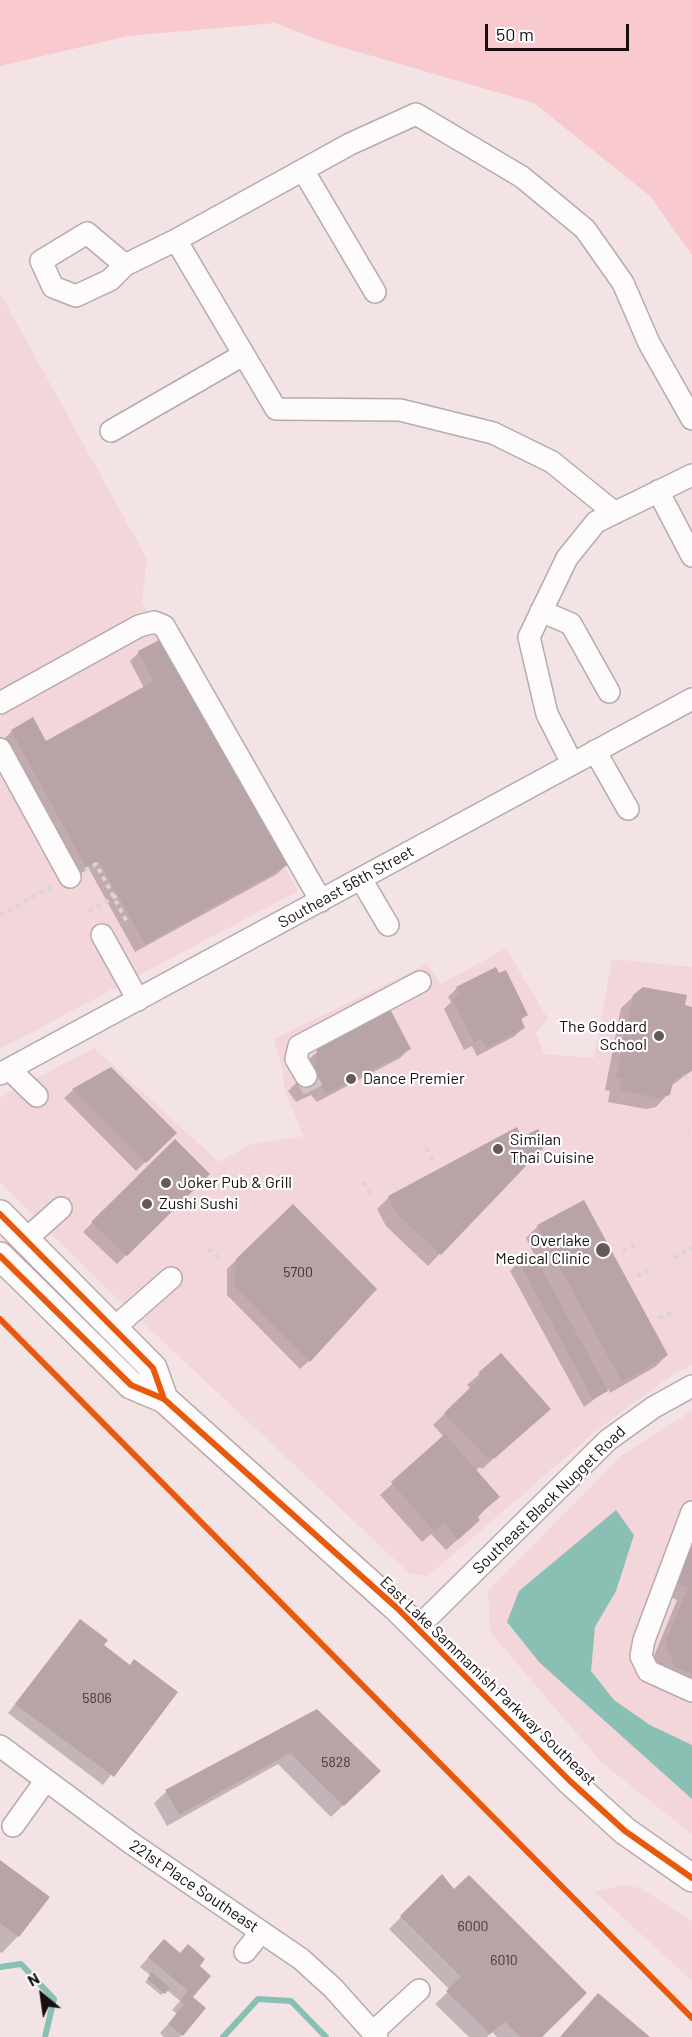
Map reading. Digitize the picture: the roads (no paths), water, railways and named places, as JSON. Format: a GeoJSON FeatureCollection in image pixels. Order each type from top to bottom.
{"type":"FeatureCollection","features":[{"type":"Feature","properties":{"kind":"main road","name":"East Lake Sammamish Parkway Southeast"},"geometry":{"type":"LineString","coordinates":[[0,1214],[153,1368],[164,1399]]}},
{"type":"Feature","properties":{"kind":"main road","name":"East Lake Sammamish Parkway Southeast"},"geometry":{"type":"LineString","coordinates":[[0,1256],[131,1385],[164,1399],[417,1628],[601,1810],[625,1831],[692,1878]]}},
{"type":"Feature","properties":{"kind":"street"},"geometry":{"type":"LineString","coordinates":[[124,265],[176,240],[350,144],[416,114],[522,177],[585,229],[623,284],[649,343],[692,419]]}},
{"type":"Feature","properties":{"kind":"street"},"geometry":{"type":"LineString","coordinates":[[303,170],[375,292]]}},
{"type":"Feature","properties":{"kind":"street"},"geometry":{"type":"LineString","coordinates":[[176,240],[276,409],[400,410],[493,433],[552,462],[615,513]]}},
{"type":"Feature","properties":{"kind":"street"},"geometry":{"type":"LineString","coordinates":[[111,431],[243,355]]}},
{"type":"Feature","properties":{"kind":"street"},"geometry":{"type":"LineString","coordinates":[[572,764],[547,714],[528,637],[567,558],[596,522],[692,475]]}},
{"type":"Feature","properties":{"kind":"street"},"geometry":{"type":"LineString","coordinates":[[658,491],[692,556]]}},
{"type":"Feature","properties":{"kind":"street"},"geometry":{"type":"LineString","coordinates":[[541,611],[571,624],[609,692]]}},
{"type":"Feature","properties":{"kind":"street"},"geometry":{"type":"LineString","coordinates":[[0,703],[139,626],[159,623],[171,634],[321,901]]}},
{"type":"Feature","properties":{"kind":"street","name":"Southeast 56th Street"},"geometry":{"type":"LineString","coordinates":[[4,1072],[692,699]]}},
{"type":"Feature","properties":{"kind":"street"},"geometry":{"type":"LineString","coordinates":[[0,749],[63,881]]}},
{"type":"Feature","properties":{"kind":"street"},"geometry":{"type":"LineString","coordinates":[[595,751],[628,809]]}},
{"type":"Feature","properties":{"kind":"street"},"geometry":{"type":"LineString","coordinates":[[361,879],[388,925]]}},
{"type":"Feature","properties":{"kind":"street"},"geometry":{"type":"LineString","coordinates":[[102,935],[138,1000]]}},
{"type":"Feature","properties":{"kind":"street"},"geometry":{"type":"LineString","coordinates":[[306,1076],[296,1059],[298,1046],[420,982]]}},
{"type":"Feature","properties":{"kind":"street"},"geometry":{"type":"LineString","coordinates":[[4,1072],[37,1096]]}},
{"type":"Feature","properties":{"kind":"street"},"geometry":{"type":"LineString","coordinates":[[25,1240],[61,1208]]}},
{"type":"Feature","properties":{"kind":"street"},"geometry":{"type":"LineString","coordinates":[[114,1328],[171,1278]]}},
{"type":"Feature","properties":{"kind":"street","name":"Southeast Black Nugget Road"},"geometry":{"type":"LineString","coordinates":[[417,1628],[608,1440],[654,1407],[692,1386]]}},
{"type":"Feature","properties":{"kind":"street"},"geometry":{"type":"LineString","coordinates":[[692,1512],[644,1640],[641,1656],[648,1671],[692,1691]]}},
{"type":"Feature","properties":{"kind":"street","name":"221st Place Southeast"},"geometry":{"type":"LineString","coordinates":[[0,1746],[131,1843],[261,1932],[323,1978],[375,2034]]}},
{"type":"Feature","properties":{"kind":"street"},"geometry":{"type":"LineString","coordinates":[[13,1826],[46,1780]]}},
{"type":"Feature","properties":{"kind":"street"},"geometry":{"type":"LineString","coordinates":[[245,1952],[261,1932]]}},
{"type":"Feature","properties":{"kind":"street"},"geometry":{"type":"LineString","coordinates":[[375,2034],[419,1990]]}},
{"type":"Feature","properties":{"kind":"waterway"},"geometry":{"type":"LineString","coordinates":[[0,1967],[21,1964],[54,1999],[45,2037]]}},
{"type":"Feature","properties":{"kind":"waterway"},"geometry":{"type":"LineString","coordinates":[[223,2037],[258,1999],[291,2001],[326,2037]]}},
{"type":"Feature","properties":{"kind":"tunnel"},"geometry":{"type":"LineString","coordinates":[[306,1076],[313,1090]]}},
{"type":"Feature","properties":{"kind":"place","name":"The Goddard School"},"geometry":{"type":"Point","coordinates":[659,1036]}},
{"type":"Feature","properties":{"kind":"place","name":"Dance Premier"},"geometry":{"type":"Point","coordinates":[351,1079]}},
{"type":"Feature","properties":{"kind":"place","name":"Similan Thai Cuisine"},"geometry":{"type":"Point","coordinates":[498,1149]}},
{"type":"Feature","properties":{"kind":"place","name":"Joker Pub & Grill"},"geometry":{"type":"Point","coordinates":[166,1183]}},
{"type":"Feature","properties":{"kind":"place","name":"Zushi Sushi"},"geometry":{"type":"Point","coordinates":[147,1204]}},
{"type":"Feature","properties":{"kind":"place","name":"Overlake Medical Clinic"},"geometry":{"type":"Point","coordinates":[603,1250]}}]}
